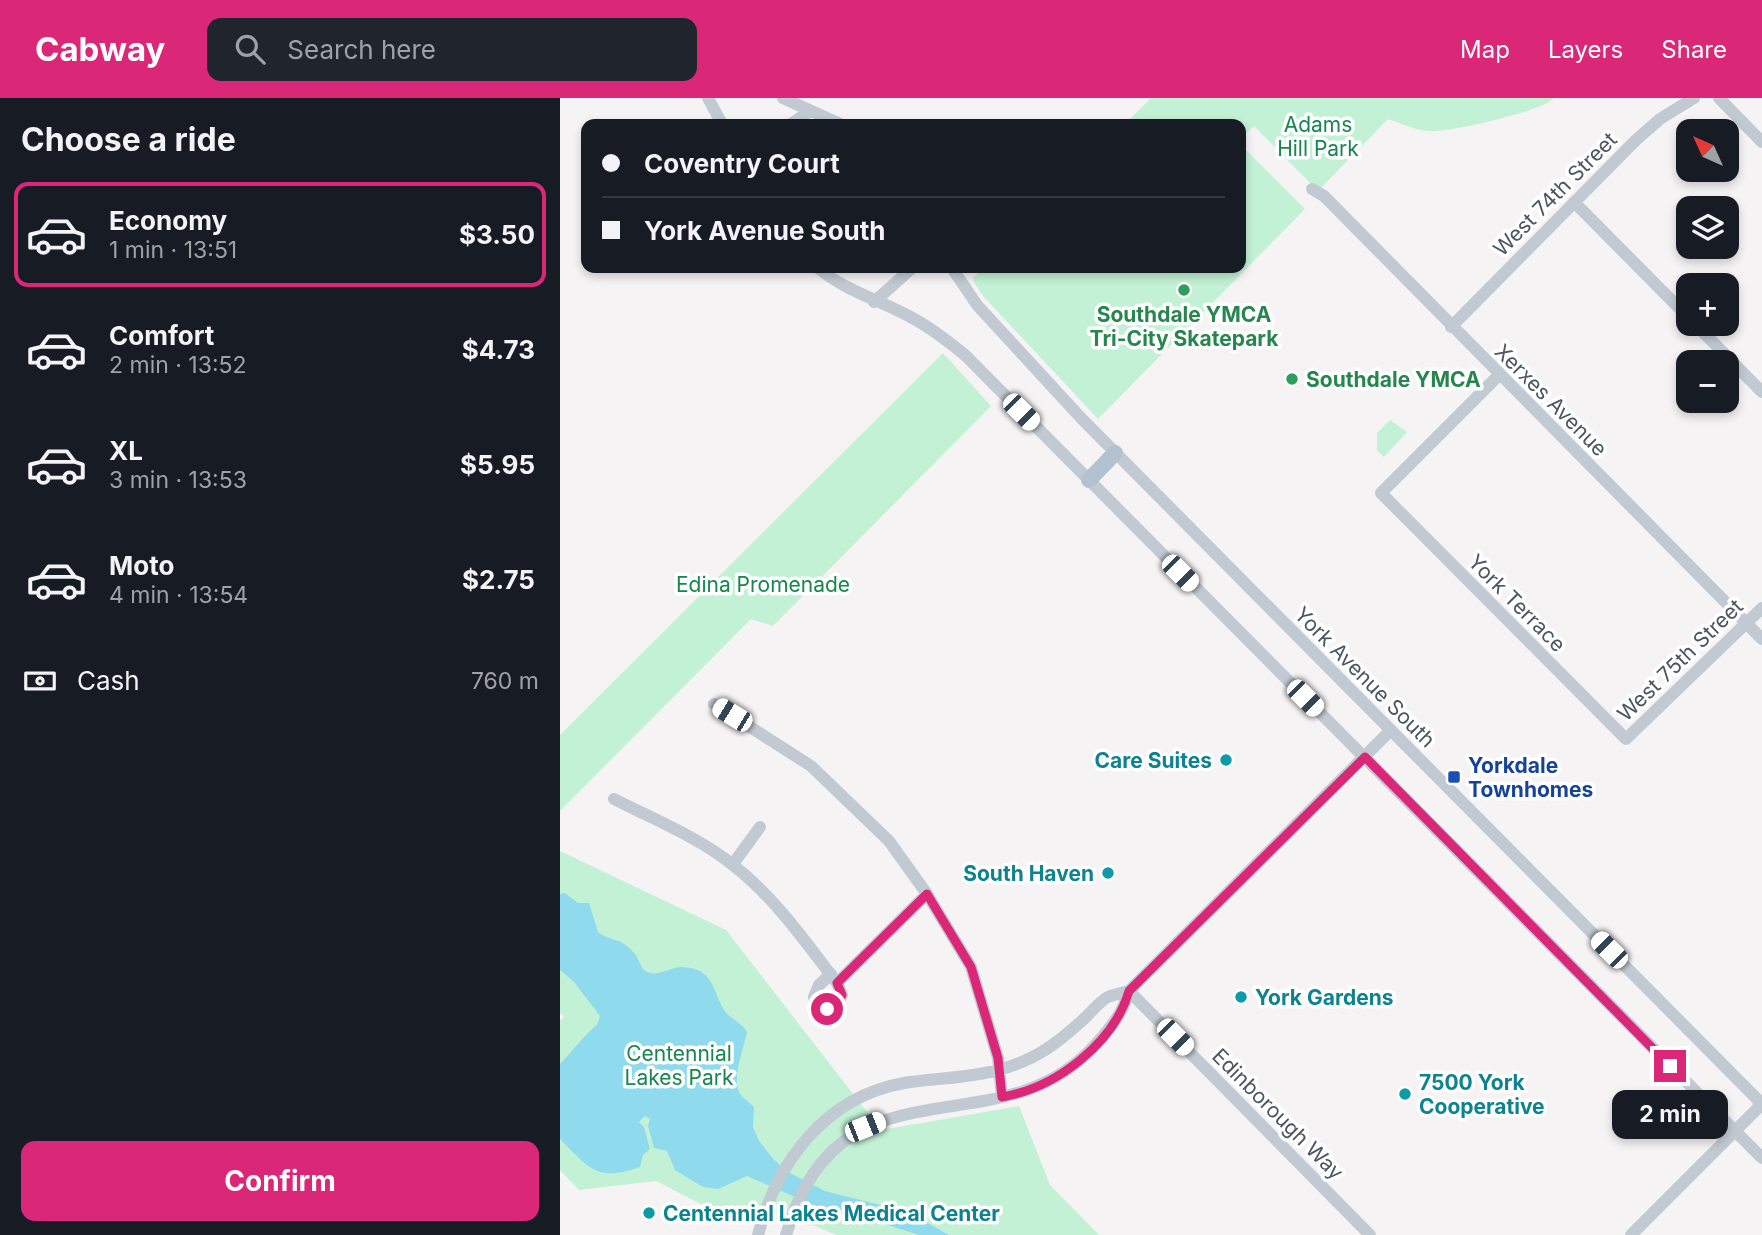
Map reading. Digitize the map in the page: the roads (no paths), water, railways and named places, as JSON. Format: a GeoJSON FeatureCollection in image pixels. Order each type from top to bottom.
{"type":"FeatureCollection","features":[{"type":"Feature","properties":{"kind":"main road"},"geometry":{"type":"LineString","coordinates":[[1089,480],[1115,453]]}},
{"type":"Feature","properties":{"kind":"street"},"geometry":{"type":"LineString","coordinates":[[708,98],[719,119]]}},
{"type":"Feature","properties":{"kind":"street"},"geometry":{"type":"LineString","coordinates":[[783,98],[827,119]]}},
{"type":"Feature","properties":{"kind":"street","name":"West 74th Street"},"geometry":{"type":"LineString","coordinates":[[1451,327],[1660,119],[1694,98]]}},
{"type":"Feature","properties":{"kind":"street"},"geometry":{"type":"LineString","coordinates":[[1719,98],[1762,142]]}},
{"type":"Feature","properties":{"kind":"street"},"geometry":{"type":"LineString","coordinates":[[799,119],[809,112]]}},
{"type":"Feature","properties":{"kind":"street","name":"Xerxes Avenue"},"geometry":{"type":"LineString","coordinates":[[1312,189],[1318,191],[1762,639]]}},
{"type":"Feature","properties":{"kind":"street"},"geometry":{"type":"LineString","coordinates":[[1574,202],[1676,305]]}},
{"type":"Feature","properties":{"kind":"street"},"geometry":{"type":"LineString","coordinates":[[824,273],[874,302],[914,318],[965,355],[1762,1158]]}},
{"type":"Feature","properties":{"kind":"street"},"geometry":{"type":"LineString","coordinates":[[874,302],[906,273]]}},
{"type":"Feature","properties":{"kind":"street","name":"York Avenue South"},"geometry":{"type":"LineString","coordinates":[[955,273],[977,305],[1115,453],[1762,1104]]}},
{"type":"Feature","properties":{"kind":"street"},"geometry":{"type":"LineString","coordinates":[[1707,336],[1762,392]]}},
{"type":"Feature","properties":{"kind":"street","name":"York Terrace"},"geometry":{"type":"LineString","coordinates":[[1499,375],[1381,493],[1626,739]]}},
{"type":"Feature","properties":{"kind":"street","name":"West 75th Street"},"geometry":{"type":"LineString","coordinates":[[1626,739],[1762,608]]}},
{"type":"Feature","properties":{"kind":"street"},"geometry":{"type":"LineString","coordinates":[[714,704],[805,762],[851,802],[889,841],[927,894],[971,967],[1000,1070],[1002,1097]]}},
{"type":"Feature","properties":{"kind":"street"},"geometry":{"type":"LineString","coordinates":[[787,1230],[797,1200],[811,1176],[833,1150],[865,1127],[912,1111],[1002,1097],[1046,1082],[1078,1062],[1123,1011],[1129,991],[1391,730]]}},
{"type":"Feature","properties":{"kind":"street"},"geometry":{"type":"LineString","coordinates":[[614,799],[668,826],[733,864],[787,916],[834,978],[927,894]]}},
{"type":"Feature","properties":{"kind":"street"},"geometry":{"type":"LineString","coordinates":[[733,864],[760,827]]}},
{"type":"Feature","properties":{"kind":"street"},"geometry":{"type":"LineString","coordinates":[[758,1235],[762,1217],[788,1161],[828,1118],[844,1107],[881,1090],[1000,1070],[1037,1055],[1060,1040],[1108,997],[1129,991]]}},
{"type":"Feature","properties":{"kind":"street","name":"Edinborough Way"},"geometry":{"type":"LineString","coordinates":[[1129,991],[1370,1235]]}},
{"type":"Feature","properties":{"kind":"street"},"geometry":{"type":"LineString","coordinates":[[1631,1235],[1762,1104]]}},
{"type":"Feature","properties":{"kind":"water"},"geometry":{"type":"Polygon","coordinates":[[[565,893],[578,903],[589,903],[598,932],[629,948],[647,972],[692,968],[700,971],[710,981],[724,1010],[747,1032],[737,1073],[738,1089],[754,1107],[753,1127],[759,1141],[775,1161],[792,1174],[825,1191],[908,1212],[949,1235],[919,1235],[850,1213],[834,1214],[747,1176],[718,1189],[703,1187],[675,1170],[667,1151],[654,1148],[648,1126],[650,1119],[645,1116],[639,1122],[644,1127],[650,1149],[643,1155],[640,1167],[604,1173],[579,1158],[560,1139],[560,1064],[597,1025],[600,1016],[574,982],[560,970],[560,894],[565,893]]]}},
{"type":"Feature","properties":{"kind":"place","name":"Southdale YMCA Tri-City Skatepark"},"geometry":{"type":"Point","coordinates":[1184,290]}},
{"type":"Feature","properties":{"kind":"place","name":"Southdale YMCA"},"geometry":{"type":"Point","coordinates":[1292,379]}},
{"type":"Feature","properties":{"kind":"place","name":"Care Suites"},"geometry":{"type":"Point","coordinates":[1226,760]}},
{"type":"Feature","properties":{"kind":"place","name":"Yorkdale Townhomes"},"geometry":{"type":"Point","coordinates":[1454,777]}},
{"type":"Feature","properties":{"kind":"place","name":"South Haven"},"geometry":{"type":"Point","coordinates":[1108,873]}},
{"type":"Feature","properties":{"kind":"place","name":"York Gardens"},"geometry":{"type":"Point","coordinates":[1241,997]}},
{"type":"Feature","properties":{"kind":"place","name":"7500 York Cooperative"},"geometry":{"type":"Point","coordinates":[1405,1094]}},
{"type":"Feature","properties":{"kind":"place","name":"Centennial Lakes Medical Center"},"geometry":{"type":"Point","coordinates":[649,1213]}},
{"type":"Feature","properties":{"kind":"park label","name":"Adams Hill Park"},"geometry":{"type":"Point","coordinates":[1318,136]}},
{"type":"Feature","properties":{"kind":"park label","name":"Edina Promenade"},"geometry":{"type":"Point","coordinates":[763,584]}},
{"type":"Feature","properties":{"kind":"park label","name":"Centennial Lakes Park"},"geometry":{"type":"Point","coordinates":[679,1065]}}]}
